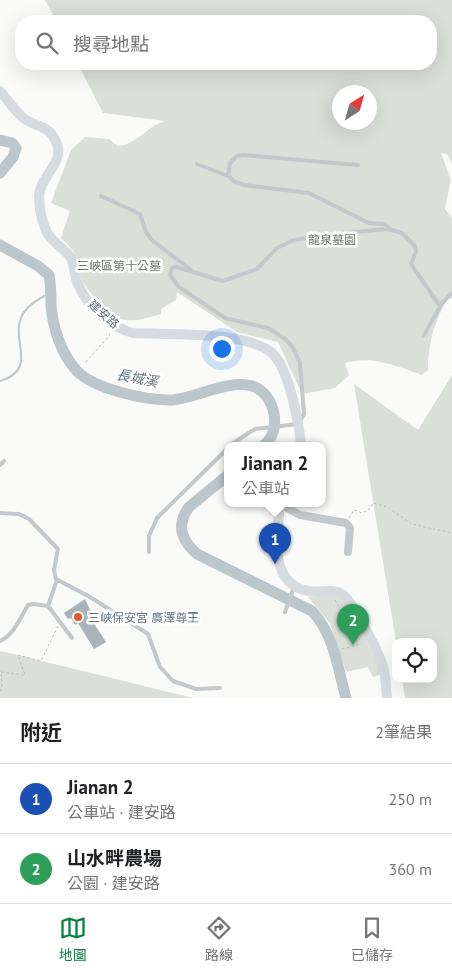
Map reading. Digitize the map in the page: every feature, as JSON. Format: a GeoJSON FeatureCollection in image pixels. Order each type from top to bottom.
{"type":"FeatureCollection","features":[{"type":"Feature","properties":{"kind":"street","name":"建安路"},"geometry":{"type":"LineString","coordinates":[[0,90],[21,116],[43,126],[54,138],[58,158],[40,191],[41,211],[48,234],[64,250],[72,262],[77,283],[85,297],[123,330],[133,333],[204,335],[239,340],[265,347],[282,365],[298,424],[301,442]]}},
{"type":"Feature","properties":{"kind":"street"},"geometry":{"type":"LineString","coordinates":[[280,507],[277,556],[282,572],[294,587],[313,592],[330,591],[344,594],[353,605],[381,662],[387,698]]}},
{"type":"Feature","properties":{"kind":"street"},"geometry":{"type":"LineString","coordinates":[[287,507],[300,515],[346,523],[350,528],[348,552]]}},
{"type":"Feature","properties":{"kind":"lane"},"geometry":{"type":"LineString","coordinates":[[228,176],[232,159],[243,155],[358,165]]}},
{"type":"Feature","properties":{"kind":"lane"},"geometry":{"type":"LineString","coordinates":[[197,164],[228,176],[244,185],[310,193],[369,223],[385,224],[390,229]]}},
{"type":"Feature","properties":{"kind":"lane"},"geometry":{"type":"LineString","coordinates":[[101,196],[140,214],[146,232],[152,240],[193,272]]}},
{"type":"Feature","properties":{"kind":"lane"},"geometry":{"type":"LineString","coordinates":[[234,442],[246,433],[266,426],[298,424],[304,414],[300,363],[292,346],[278,333],[268,328],[225,318],[179,287],[170,271],[176,267],[223,281],[256,269],[277,248],[294,240],[313,237],[334,239],[355,232],[390,229],[402,233],[415,246],[416,252],[412,264],[440,306]]}},
{"type":"Feature","properties":{"kind":"lane"},"geometry":{"type":"LineString","coordinates":[[424,335],[440,306],[452,294]]}},
{"type":"Feature","properties":{"kind":"lane"},"geometry":{"type":"LineString","coordinates":[[149,552],[149,536],[157,518],[224,451]]}},
{"type":"Feature","properties":{"kind":"lane"},"geometry":{"type":"LineString","coordinates":[[0,466],[4,461]]}},
{"type":"Feature","properties":{"kind":"lane"},"geometry":{"type":"LineString","coordinates":[[0,513],[19,514],[30,519],[58,549],[54,570],[57,580],[48,606]]}},
{"type":"Feature","properties":{"kind":"lane"},"geometry":{"type":"LineString","coordinates":[[57,580],[90,597],[148,634],[160,667],[173,681],[196,689],[220,688]]}},
{"type":"Feature","properties":{"kind":"lane"},"geometry":{"type":"LineString","coordinates":[[285,612],[294,587]]}},
{"type":"Feature","properties":{"kind":"lane"},"geometry":{"type":"LineString","coordinates":[[0,641],[5,639],[18,623],[28,605],[33,604],[48,606],[72,638]]}},
{"type":"Feature","properties":{"kind":"path"},"geometry":{"type":"LineString","coordinates":[[86,362],[109,336],[108,329]]}},
{"type":"Feature","properties":{"kind":"path"},"geometry":{"type":"LineString","coordinates":[[346,523],[354,510],[362,513],[370,509],[373,503],[387,507],[412,524],[452,533]]}},
{"type":"Feature","properties":{"kind":"path"},"geometry":{"type":"LineString","coordinates":[[330,591],[359,645]]}},
{"type":"Feature","properties":{"kind":"path"},"geometry":{"type":"LineString","coordinates":[[0,692],[2,687],[1,672],[25,675],[18,655],[40,661],[59,623]]}},
{"type":"Feature","properties":{"kind":"path"},"geometry":{"type":"LineString","coordinates":[[342,649],[366,642]]}},
{"type":"Feature","properties":{"kind":"green space","name":"龍泉墓園"},"geometry":{"type":"Polygon","coordinates":[[[45,0],[452,0],[452,164],[447,154],[441,153],[451,180],[445,209],[452,218],[452,298],[447,300],[435,325],[429,351],[428,370],[422,375],[384,363],[365,360],[355,361],[345,363],[349,375],[335,388],[302,394],[278,342],[237,332],[177,292],[176,300],[161,309],[161,314],[136,320],[126,320],[117,317],[100,303],[83,282],[75,254],[61,238],[70,211],[51,203],[71,150],[85,137],[109,139],[118,146],[125,145],[165,121],[103,113],[81,70],[437,70],[437,15],[53,15],[45,0]]]}},
{"type":"Feature","properties":{"kind":"green space"},"geometry":{"type":"Polygon","coordinates":[[[452,375],[452,698],[405,698],[403,683],[437,683],[437,638],[395,638],[354,384],[418,430],[452,375]]]}},
{"type":"Feature","properties":{"kind":"green space"},"geometry":{"type":"Polygon","coordinates":[[[335,594],[346,601],[383,674],[373,677],[368,667],[346,672],[330,623],[308,597],[335,594]]]}},
{"type":"Feature","properties":{"kind":"green space"},"geometry":{"type":"Polygon","coordinates":[[[0,651],[18,655],[193,698],[0,698],[0,651]]]}},
{"type":"Feature","properties":{"kind":"building","name":"三峽保安宮 廣澤尊王"},"geometry":{"type":"Polygon","coordinates":[[[85,599],[92,614],[89,616],[106,642],[94,649],[78,623],[75,625],[71,618],[68,619],[64,613],[85,599]]]}},
{"type":"Feature","properties":{"kind":"waterway","name":"長城溪"},"geometry":{"type":"LineString","coordinates":[[0,140],[12,143],[16,148],[13,157],[0,173]]}},
{"type":"Feature","properties":{"kind":"waterway","name":"長城溪"},"geometry":{"type":"LineString","coordinates":[[0,245],[38,266],[49,275],[52,314],[56,332],[66,357],[77,371],[85,377],[107,388],[134,396],[170,400],[232,385],[252,386],[266,396],[274,412],[275,422],[270,438],[267,442]]}},
{"type":"Feature","properties":{"kind":"waterway"},"geometry":{"type":"LineString","coordinates":[[0,381],[11,376],[18,370],[21,363],[19,330],[22,316],[33,304],[52,292]]}},
{"type":"Feature","properties":{"kind":"waterway","name":"長城溪"},"geometry":{"type":"LineString","coordinates":[[224,478],[189,507],[182,526],[184,538],[197,554],[312,611],[330,641],[346,698]]}},
{"type":"Feature","properties":{"kind":"place","name":"Jianan 2"},"geometry":{"type":"Point","coordinates":[275,564]}},
{"type":"Feature","properties":{"kind":"place","name":"三峽保安宮 廣澤尊王"},"geometry":{"type":"Point","coordinates":[78,617]}},
{"type":"Feature","properties":{"kind":"place","name":"山水畔農場"},"geometry":{"type":"Point","coordinates":[353,645]}},
{"type":"Feature","properties":{"kind":"park label","name":"三峽區第十公墓"},"geometry":{"type":"Point","coordinates":[119,265]}}]}
